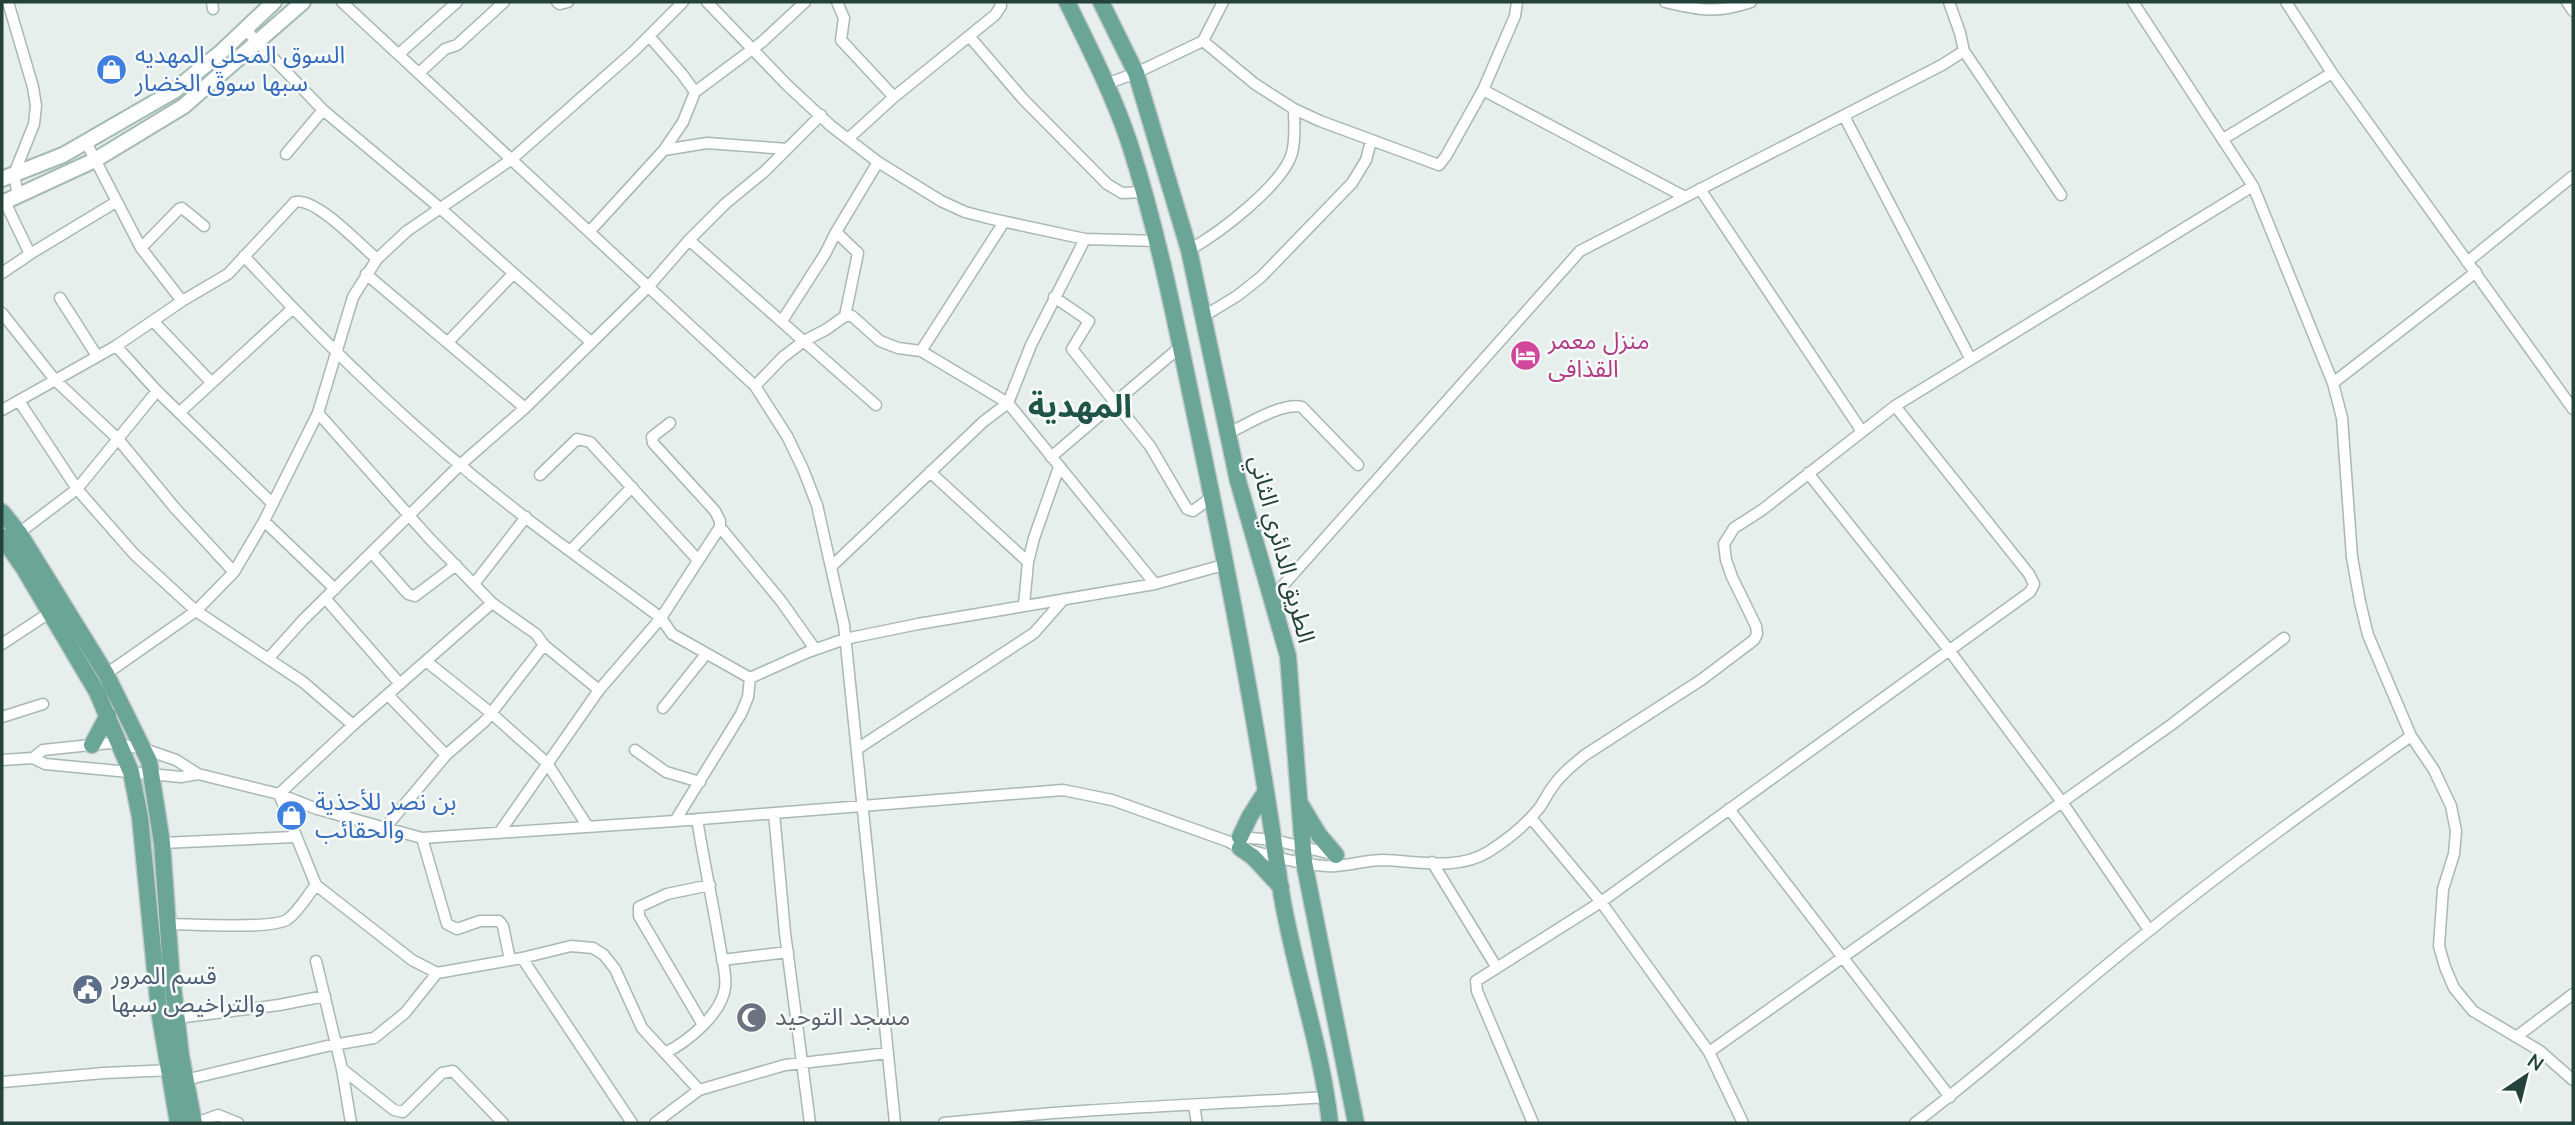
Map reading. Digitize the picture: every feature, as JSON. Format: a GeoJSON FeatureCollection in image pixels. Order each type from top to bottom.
{"type":"FeatureCollection","features":[{"type":"Feature","properties":{"kind":"main road"},"geometry":{"type":"LineString","coordinates":[[8,176],[63,155],[174,91],[274,2]]}},
{"type":"Feature","properties":{"kind":"main road"},"geometry":{"type":"LineString","coordinates":[[8,201],[95,160],[184,106],[303,2]]}},
{"type":"Feature","properties":{"kind":"main road"},"geometry":{"type":"LineString","coordinates":[[1067,2],[1107,84],[1130,143],[1159,241],[1227,564],[1281,887],[1301,990],[1327,1097],[1330,1123]]}},
{"type":"Feature","properties":{"kind":"main road","name":"الطريق الدائري الثاني"},"geometry":{"type":"LineString","coordinates":[[1101,2],[1136,73],[1189,250],[1227,434],[1288,656],[1303,855],[1356,1123]]}},
{"type":"Feature","properties":{"kind":"main road"},"geometry":{"type":"LineString","coordinates":[[2,512],[19,533],[106,674],[144,749],[153,775],[162,843],[177,1018],[178,1123]]}},
{"type":"Feature","properties":{"kind":"main road"},"geometry":{"type":"LineString","coordinates":[[2,537],[23,567],[97,692],[131,772],[140,817],[159,1011],[195,1123]]}},
{"type":"Feature","properties":{"kind":"main road"},"geometry":{"type":"LineString","coordinates":[[92,745],[108,715]]}},
{"type":"Feature","properties":{"kind":"main road"},"geometry":{"type":"LineString","coordinates":[[1266,791],[1236,842],[1281,887]]}},
{"type":"Feature","properties":{"kind":"main road"},"geometry":{"type":"LineString","coordinates":[[1297,799],[1319,835],[1336,855]]}},
{"type":"Feature","properties":{"kind":"street"},"geometry":{"type":"LineString","coordinates":[[8,2],[36,106],[34,124],[8,176],[8,201],[30,254]]}},
{"type":"Feature","properties":{"kind":"street"},"geometry":{"type":"LineString","coordinates":[[342,2],[400,53],[755,386],[787,436],[817,505],[832,566],[845,639],[895,1123]]}},
{"type":"Feature","properties":{"kind":"street"},"geometry":{"type":"LineString","coordinates":[[400,53],[457,2]]}},
{"type":"Feature","properties":{"kind":"street"},"geometry":{"type":"LineString","coordinates":[[419,73],[445,48],[457,45],[504,2]]}},
{"type":"Feature","properties":{"kind":"street"},"geometry":{"type":"LineString","coordinates":[[557,2],[568,2]]}},
{"type":"Feature","properties":{"kind":"street"},"geometry":{"type":"LineString","coordinates":[[106,674],[196,611],[234,572],[264,521],[318,413],[353,297],[377,259],[407,231],[512,159],[683,2]]}},
{"type":"Feature","properties":{"kind":"street"},"geometry":{"type":"LineString","coordinates":[[708,2],[751,49],[831,126],[878,162],[941,201],[965,212],[1086,239],[1159,241]]}},
{"type":"Feature","properties":{"kind":"street"},"geometry":{"type":"LineString","coordinates":[[590,231],[664,150],[683,122],[695,92],[771,35],[805,2]]}},
{"type":"Feature","properties":{"kind":"street"},"geometry":{"type":"LineString","coordinates":[[837,2],[844,18],[841,40],[894,97]]}},
{"type":"Feature","properties":{"kind":"street"},"geometry":{"type":"LineString","coordinates":[[849,138],[894,97],[995,15],[1001,6],[1000,2]]}},
{"type":"Feature","properties":{"kind":"street"},"geometry":{"type":"LineString","coordinates":[[1107,84],[1203,41],[1223,2]]}},
{"type":"Feature","properties":{"kind":"street"},"geometry":{"type":"LineString","coordinates":[[1203,41],[1255,84],[1294,109],[1371,141],[1440,164],[1483,90],[1515,16],[1517,2]]}},
{"type":"Feature","properties":{"kind":"street"},"geometry":{"type":"LineString","coordinates":[[1665,2],[1692,10],[1735,7],[1751,2]]}},
{"type":"Feature","properties":{"kind":"street"},"geometry":{"type":"LineString","coordinates":[[1949,2],[1961,33],[1964,51],[2062,195]]}},
{"type":"Feature","properties":{"kind":"street"},"geometry":{"type":"LineString","coordinates":[[2133,2],[2253,186],[2333,383],[2342,418],[2352,557],[2360,602],[2378,663],[2410,736],[2434,770],[2451,806],[2456,831],[2454,855],[2443,889],[2440,911],[2439,946],[2445,967],[2454,988],[2473,1011],[2540,1051],[2573,1080]]}},
{"type":"Feature","properties":{"kind":"street"},"geometry":{"type":"LineString","coordinates":[[2286,2],[2332,73],[2573,409]]}},
{"type":"Feature","properties":{"kind":"street"},"geometry":{"type":"LineString","coordinates":[[2567,2],[2573,11]]}},
{"type":"Feature","properties":{"kind":"street"},"geometry":{"type":"LineString","coordinates":[[2,24],[13,19]]}},
{"type":"Feature","properties":{"kind":"street"},"geometry":{"type":"LineString","coordinates":[[245,29],[323,110],[440,208],[591,342]]}},
{"type":"Feature","properties":{"kind":"street"},"geometry":{"type":"LineString","coordinates":[[649,36],[695,92]]}},
{"type":"Feature","properties":{"kind":"street"},"geometry":{"type":"LineString","coordinates":[[969,36],[1023,99],[1107,184],[1122,193],[1144,192]]}},
{"type":"Feature","properties":{"kind":"street"},"geometry":{"type":"LineString","coordinates":[[1271,599],[1580,251],[1942,65],[1964,51]]}},
{"type":"Feature","properties":{"kind":"street"},"geometry":{"type":"LineString","coordinates":[[2223,139],[2332,73]]}},
{"type":"Feature","properties":{"kind":"street"},"geometry":{"type":"LineString","coordinates":[[1483,90],[1685,197]]}},
{"type":"Feature","properties":{"kind":"street"},"geometry":{"type":"LineString","coordinates":[[1189,250],[1231,222],[1278,178],[1292,154],[1294,109]]}},
{"type":"Feature","properties":{"kind":"street"},"geometry":{"type":"LineString","coordinates":[[286,154],[323,110]]}},
{"type":"Feature","properties":{"kind":"street"},"geometry":{"type":"LineString","coordinates":[[268,659],[460,464],[525,408],[649,286],[725,204],[821,115]]}},
{"type":"Feature","properties":{"kind":"street"},"geometry":{"type":"LineString","coordinates":[[1844,116],[1970,358]]}},
{"type":"Feature","properties":{"kind":"street"},"geometry":{"type":"LineString","coordinates":[[1204,316],[1237,296],[1261,276],[1352,183],[1366,160],[1371,141]]}},
{"type":"Feature","properties":{"kind":"street"},"geometry":{"type":"LineString","coordinates":[[86,142],[141,248],[182,301]]}},
{"type":"Feature","properties":{"kind":"street"},"geometry":{"type":"LineString","coordinates":[[664,150],[707,143],[787,149]]}},
{"type":"Feature","properties":{"kind":"street"},"geometry":{"type":"LineString","coordinates":[[782,321],[825,254],[878,162]]}},
{"type":"Feature","properties":{"kind":"street"},"geometry":{"type":"LineString","coordinates":[[2468,262],[2573,176]]}},
{"type":"Feature","properties":{"kind":"street"},"geometry":{"type":"LineString","coordinates":[[33,758],[43,750],[121,744],[176,760],[198,774],[279,794],[317,809],[422,838],[1063,790],[1112,800],[1236,842],[1276,848],[1335,866],[1381,860],[1464,862],[1478,857],[1503,841],[1531,818],[1567,769],[1585,755],[1701,680],[1754,640],[1757,634],[1756,626],[1732,577],[1724,544],[1734,528],[1762,510],[1895,406],[2253,186]]}},
{"type":"Feature","properties":{"kind":"street"},"geometry":{"type":"LineString","coordinates":[[1700,189],[1861,430]]}},
{"type":"Feature","properties":{"kind":"street"},"geometry":{"type":"LineString","coordinates":[[2,410],[116,346],[182,301],[228,274],[295,202],[302,200],[315,206],[377,259]]}},
{"type":"Feature","properties":{"kind":"street"},"geometry":{"type":"LineString","coordinates":[[2,274],[116,202]]}},
{"type":"Feature","properties":{"kind":"street"},"geometry":{"type":"LineString","coordinates":[[141,248],[179,209],[182,208],[204,226]]}},
{"type":"Feature","properties":{"kind":"street"},"geometry":{"type":"LineString","coordinates":[[922,351],[1004,222]]}},
{"type":"Feature","properties":{"kind":"street"},"geometry":{"type":"LineString","coordinates":[[836,232],[858,253],[845,316]]}},
{"type":"Feature","properties":{"kind":"street"},"geometry":{"type":"LineString","coordinates":[[832,566],[983,422],[1008,403],[1031,345],[1086,239]]}},
{"type":"Feature","properties":{"kind":"street"},"geometry":{"type":"LineString","coordinates":[[689,240],[876,405]]}},
{"type":"Feature","properties":{"kind":"street"},"geometry":{"type":"LineString","coordinates":[[244,256],[292,309],[355,371],[460,464],[570,551],[661,618],[672,634],[750,678]]}},
{"type":"Feature","properties":{"kind":"street"},"geometry":{"type":"LineString","coordinates":[[2333,383],[2476,272]]}},
{"type":"Feature","properties":{"kind":"street"},"geometry":{"type":"LineString","coordinates":[[366,274],[525,408]]}},
{"type":"Feature","properties":{"kind":"street"},"geometry":{"type":"LineString","coordinates":[[448,342],[513,274]]}},
{"type":"Feature","properties":{"kind":"street"},"geometry":{"type":"LineString","coordinates":[[1054,297],[1089,321],[1072,349],[1150,446],[1187,509],[1193,510],[1213,496]]}},
{"type":"Feature","properties":{"kind":"street"},"geometry":{"type":"LineString","coordinates":[[60,298],[97,356]]}},
{"type":"Feature","properties":{"kind":"street"},"geometry":{"type":"LineString","coordinates":[[180,412],[292,309]]}},
{"type":"Feature","properties":{"kind":"street"},"geometry":{"type":"LineString","coordinates":[[2,313],[55,380],[118,439],[174,507],[234,572]]}},
{"type":"Feature","properties":{"kind":"street"},"geometry":{"type":"LineString","coordinates":[[755,386],[783,357],[804,341],[845,316],[852,316],[880,341],[898,348],[922,351],[1008,403],[1155,584]]}},
{"type":"Feature","properties":{"kind":"street"},"geometry":{"type":"LineString","coordinates":[[154,322],[211,382]]}},
{"type":"Feature","properties":{"kind":"street"},"geometry":{"type":"LineString","coordinates":[[116,346],[157,391],[272,504]]}},
{"type":"Feature","properties":{"kind":"street"},"geometry":{"type":"LineString","coordinates":[[1051,457],[1180,347]]}},
{"type":"Feature","properties":{"kind":"street"},"geometry":{"type":"LineString","coordinates":[[19,533],[77,489],[157,391]]}},
{"type":"Feature","properties":{"kind":"street"},"geometry":{"type":"LineString","coordinates":[[19,401],[77,489],[134,554],[196,611],[303,682],[353,725]]}},
{"type":"Feature","properties":{"kind":"street"},"geometry":{"type":"LineString","coordinates":[[1227,434],[1290,406],[1302,407],[1358,465]]}},
{"type":"Feature","properties":{"kind":"street"},"geometry":{"type":"LineString","coordinates":[[1533,1123],[1475,986],[1479,978],[1601,902],[2030,592],[2034,584],[2029,574],[1895,406]]}},
{"type":"Feature","properties":{"kind":"street"},"geometry":{"type":"LineString","coordinates":[[318,413],[492,603],[536,634],[544,645],[599,690]]}},
{"type":"Feature","properties":{"kind":"street"},"geometry":{"type":"LineString","coordinates":[[499,833],[599,690],[661,618],[720,527],[715,511],[653,443],[652,438],[670,423]]}},
{"type":"Feature","properties":{"kind":"street"},"geometry":{"type":"LineString","coordinates":[[540,475],[577,439],[590,442],[698,560]]}},
{"type":"Feature","properties":{"kind":"street"},"geometry":{"type":"LineString","coordinates":[[1024,606],[1028,562],[1040,517],[1059,467]]}},
{"type":"Feature","properties":{"kind":"street"},"geometry":{"type":"LineString","coordinates":[[930,472],[1028,562]]}},
{"type":"Feature","properties":{"kind":"street"},"geometry":{"type":"LineString","coordinates":[[1808,473],[1949,650],[2062,802],[2149,930]]}},
{"type":"Feature","properties":{"kind":"street"},"geometry":{"type":"LineString","coordinates":[[570,551],[632,487]]}},
{"type":"Feature","properties":{"kind":"street"},"geometry":{"type":"LineString","coordinates":[[474,584],[526,517]]}},
{"type":"Feature","properties":{"kind":"street"},"geometry":{"type":"LineString","coordinates":[[264,521],[335,589]]}},
{"type":"Feature","properties":{"kind":"street"},"geometry":{"type":"LineString","coordinates":[[720,527],[781,601],[815,649]]}},
{"type":"Feature","properties":{"kind":"street"},"geometry":{"type":"LineString","coordinates":[[372,553],[408,594],[415,596],[456,565]]}},
{"type":"Feature","properties":{"kind":"street"},"geometry":{"type":"LineString","coordinates":[[750,678],[815,649],[845,639],[1155,584],[1227,564]]}},
{"type":"Feature","properties":{"kind":"street"},"geometry":{"type":"LineString","coordinates":[[326,598],[400,684]]}},
{"type":"Feature","properties":{"kind":"street"},"geometry":{"type":"LineString","coordinates":[[858,749],[1034,633],[1064,599]]}},
{"type":"Feature","properties":{"kind":"street"},"geometry":{"type":"LineString","coordinates":[[279,794],[492,603]]}},
{"type":"Feature","properties":{"kind":"street"},"geometry":{"type":"LineString","coordinates":[[2,643],[49,612]]}},
{"type":"Feature","properties":{"kind":"street"},"geometry":{"type":"LineString","coordinates":[[1710,1052],[2171,725],[2284,638]]}},
{"type":"Feature","properties":{"kind":"street"},"geometry":{"type":"LineString","coordinates":[[385,828],[446,755],[485,721],[544,645]]}},
{"type":"Feature","properties":{"kind":"street"},"geometry":{"type":"LineString","coordinates":[[663,708],[706,654]]}},
{"type":"Feature","properties":{"kind":"street"},"geometry":{"type":"LineString","coordinates":[[426,661],[491,713],[547,764],[588,827]]}},
{"type":"Feature","properties":{"kind":"street"},"geometry":{"type":"LineString","coordinates":[[676,821],[741,714],[748,697],[750,678]]}},
{"type":"Feature","properties":{"kind":"street"},"geometry":{"type":"LineString","coordinates":[[388,695],[446,755]]}},
{"type":"Feature","properties":{"kind":"street"},"geometry":{"type":"LineString","coordinates":[[2,717],[43,704]]}},
{"type":"Feature","properties":{"kind":"street"},"geometry":{"type":"LineString","coordinates":[[1915,1123],[1950,1097],[2149,930],[2305,811],[2410,736]]}},
{"type":"Feature","properties":{"kind":"street"},"geometry":{"type":"LineString","coordinates":[[635,750],[666,772],[700,782]]}},
{"type":"Feature","properties":{"kind":"street"},"geometry":{"type":"LineString","coordinates":[[2,760],[33,758],[45,764],[181,777],[198,774]]}},
{"type":"Feature","properties":{"kind":"street"},"geometry":{"type":"LineString","coordinates":[[279,794],[316,885],[412,960],[437,973],[522,958],[570,946],[588,946],[598,950],[615,969],[642,1028],[699,1090]]}},
{"type":"Feature","properties":{"kind":"street"},"geometry":{"type":"LineString","coordinates":[[1729,809],[1950,1097]]}},
{"type":"Feature","properties":{"kind":"street"},"geometry":{"type":"LineString","coordinates":[[775,813],[800,1063],[810,1123]]}},
{"type":"Feature","properties":{"kind":"street"},"geometry":{"type":"LineString","coordinates":[[1531,818],[1601,902],[1710,1052],[1743,1123]]}},
{"type":"Feature","properties":{"kind":"street"},"geometry":{"type":"LineString","coordinates":[[665,1054],[682,1044],[702,1026],[722,999],[725,989],[710,885],[697,819]]}},
{"type":"Feature","properties":{"kind":"street"},"geometry":{"type":"LineString","coordinates":[[162,843],[295,837]]}},
{"type":"Feature","properties":{"kind":"street"},"geometry":{"type":"LineString","coordinates":[[422,838],[447,924],[457,929],[480,920],[499,921],[503,926],[510,960]]}},
{"type":"Feature","properties":{"kind":"street"},"geometry":{"type":"LineString","coordinates":[[1236,842],[1303,855],[1336,855],[1354,862]]}},
{"type":"Feature","properties":{"kind":"street"},"geometry":{"type":"LineString","coordinates":[[1432,862],[1497,968]]}},
{"type":"Feature","properties":{"kind":"street"},"geometry":{"type":"LineString","coordinates":[[169,924],[279,923],[289,919],[316,885]]}},
{"type":"Feature","properties":{"kind":"street"},"geometry":{"type":"LineString","coordinates":[[702,1026],[639,916],[639,907],[667,894],[710,885]]}},
{"type":"Feature","properties":{"kind":"street"},"geometry":{"type":"LineString","coordinates":[[722,960],[788,952]]}},
{"type":"Feature","properties":{"kind":"street"},"geometry":{"type":"LineString","coordinates":[[522,958],[632,1123]]}},
{"type":"Feature","properties":{"kind":"street"},"geometry":{"type":"LineString","coordinates":[[316,961],[342,1069],[351,1123]]}},
{"type":"Feature","properties":{"kind":"street"},"geometry":{"type":"LineString","coordinates":[[2,1082],[179,1073],[374,1038],[405,1013],[437,973]]}},
{"type":"Feature","properties":{"kind":"street"},"geometry":{"type":"LineString","coordinates":[[2516,1037],[2573,994]]}},
{"type":"Feature","properties":{"kind":"street"},"geometry":{"type":"LineString","coordinates":[[177,1018],[279,1005],[325,996]]}},
{"type":"Feature","properties":{"kind":"street"},"geometry":{"type":"LineString","coordinates":[[655,1123],[699,1090],[800,1063],[887,1053]]}},
{"type":"Feature","properties":{"kind":"street"},"geometry":{"type":"LineString","coordinates":[[342,1069],[394,1110],[403,1112],[442,1073],[453,1071],[503,1123]]}},
{"type":"Feature","properties":{"kind":"street"},"geometry":{"type":"LineString","coordinates":[[944,1123],[1121,1108],[1327,1097]]}},
{"type":"Feature","properties":{"kind":"street"},"geometry":{"type":"LineString","coordinates":[[1194,1106],[1197,1123]]}},
{"type":"Feature","properties":{"kind":"street"},"geometry":{"type":"LineString","coordinates":[[195,1123],[218,1115],[238,1123]]}},
{"type":"Feature","properties":{"kind":"place","name":"السوق المحلي المهديه سبها سوق الخضار"},"geometry":{"type":"Point","coordinates":[112,69]}},
{"type":"Feature","properties":{"kind":"place","name":"منزل معمر القذافى"},"geometry":{"type":"Point","coordinates":[1525,355]}},
{"type":"Feature","properties":{"kind":"place","name":"بن نصر للأحذية والحقائب"},"geometry":{"type":"Point","coordinates":[292,816]}},
{"type":"Feature","properties":{"kind":"place","name":"قسم المرور والتراخيص سبها"},"geometry":{"type":"Point","coordinates":[88,990]}},
{"type":"Feature","properties":{"kind":"place","name":"مسجد التوحيد"},"geometry":{"type":"Point","coordinates":[752,1017]}},
{"type":"Feature","properties":{"kind":"district","name":"المهدية"},"geometry":{"type":"Point","coordinates":[1080,406]}}]}
